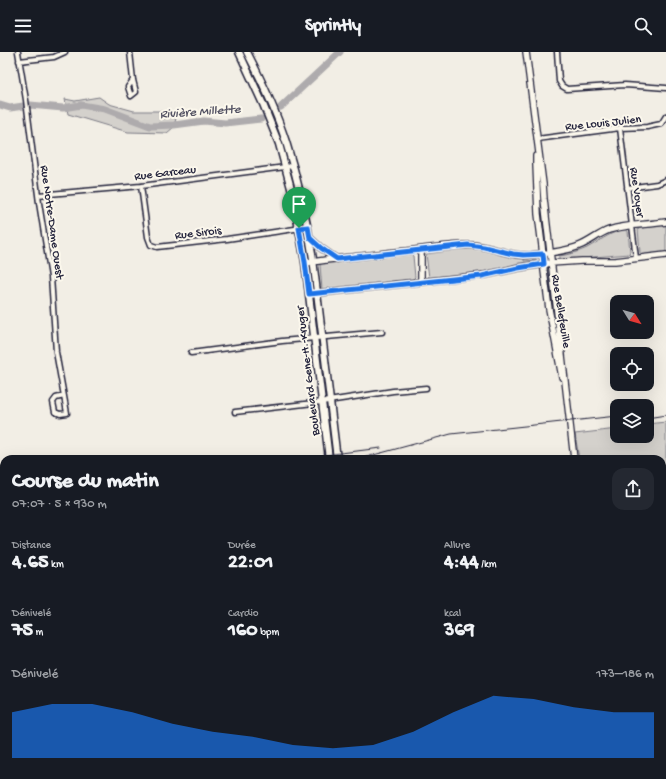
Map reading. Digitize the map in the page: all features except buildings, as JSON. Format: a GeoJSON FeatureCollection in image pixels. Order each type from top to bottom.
{"type":"FeatureCollection","features":[{"type":"Feature","properties":{"kind":"main road","name":"Boulevard Gene-H.-Kruger"},"geometry":{"type":"LineString","coordinates":[[239,52],[263,104],[279,144],[292,192],[305,263],[329,455]]}},
{"type":"Feature","properties":{"kind":"main road","name":"Boulevard Gene-H.-Kruger"},"geometry":{"type":"LineString","coordinates":[[247,52],[270,101],[286,142],[308,227],[337,455]]}},
{"type":"Feature","properties":{"kind":"main road","name":"Rue Bellefeuille"},"geometry":{"type":"LineString","coordinates":[[526,52],[574,455]]}},
{"type":"Feature","properties":{"kind":"main road","name":"Rue Bellefeuille"},"geometry":{"type":"LineString","coordinates":[[537,142],[536,164],[538,214],[552,324],[560,372],[566,386]]}},
{"type":"Feature","properties":{"kind":"main road"},"geometry":{"type":"LineString","coordinates":[[305,263],[471,245],[513,254],[543,254],[577,247],[610,230],[666,222]]}},
{"type":"Feature","properties":{"kind":"main road"},"geometry":{"type":"LineString","coordinates":[[310,238],[337,259]]}},
{"type":"Feature","properties":{"kind":"main road"},"geometry":{"type":"LineString","coordinates":[[421,250],[421,282]]}},
{"type":"Feature","properties":{"kind":"main road"},"geometry":{"type":"LineString","coordinates":[[309,294],[488,275],[518,268],[552,263],[611,261],[666,255]]}},
{"type":"Feature","properties":{"kind":"street","name":"Rue Notre-Dame Ouest"},"geometry":{"type":"LineString","coordinates":[[18,52],[51,278],[56,346],[67,412],[60,414],[55,412],[53,402],[56,398],[64,396]]}},
{"type":"Feature","properties":{"kind":"street"},"geometry":{"type":"LineString","coordinates":[[19,61],[54,57],[65,52]]}},
{"type":"Feature","properties":{"kind":"street"},"geometry":{"type":"LineString","coordinates":[[130,52],[133,80]]}},
{"type":"Feature","properties":{"kind":"street"},"geometry":{"type":"LineString","coordinates":[[557,52],[559,81],[562,86],[567,89],[625,86],[666,88]]}},
{"type":"Feature","properties":{"kind":"street","name":"Rue Louis Julien"},"geometry":{"type":"LineString","coordinates":[[537,142],[620,128],[647,127],[661,124],[666,116]]}},
{"type":"Feature","properties":{"kind":"street","name":"Rue Voyer"},"geometry":{"type":"LineString","coordinates":[[620,128],[636,258]]}},
{"type":"Feature","properties":{"kind":"street","name":"Rue Garceau"},"geometry":{"type":"LineString","coordinates":[[38,195],[141,186],[293,166]]}},
{"type":"Feature","properties":{"kind":"street"},"geometry":{"type":"LineString","coordinates":[[627,188],[658,184],[666,180]]}},
{"type":"Feature","properties":{"kind":"street","name":"Rue Sirois"},"geometry":{"type":"LineString","coordinates":[[141,186],[148,237],[151,245],[157,247],[308,227]]}},
{"type":"Feature","properties":{"kind":"street"},"geometry":{"type":"LineString","coordinates":[[191,353],[314,338],[382,332]]}},
{"type":"Feature","properties":{"kind":"street"},"geometry":{"type":"LineString","coordinates":[[235,412],[426,388]]}},
{"type":"Feature","properties":{"kind":"shaded area"},"geometry":{"type":"Polygon","coordinates":[[[99,97],[109,104],[134,111],[166,111],[174,115],[176,118],[174,127],[167,133],[128,132],[68,114],[65,99],[75,101],[99,97]]]}},
{"type":"Feature","properties":{"kind":"shaded area"},"geometry":{"type":"Polygon","coordinates":[[[666,225],[666,252],[641,255],[638,229],[666,225]]]}},
{"type":"Feature","properties":{"kind":"shaded area"},"geometry":{"type":"Polygon","coordinates":[[[621,230],[627,230],[628,232],[629,254],[559,260],[559,256],[587,248],[607,236],[621,230]]]}},
{"type":"Feature","properties":{"kind":"shaded area"},"geometry":{"type":"Polygon","coordinates":[[[462,249],[481,249],[515,258],[536,257],[524,259],[524,261],[536,261],[519,263],[487,272],[429,278],[426,254],[462,249]]]}},
{"type":"Feature","properties":{"kind":"shaded area"},"geometry":{"type":"Polygon","coordinates":[[[410,253],[413,256],[415,277],[413,279],[391,281],[383,284],[322,289],[321,263],[410,253]]]}},
{"type":"Feature","properties":{"kind":"shaded area"},"geometry":{"type":"Polygon","coordinates":[[[666,422],[666,455],[578,455],[575,434],[610,430],[610,443],[654,443],[654,423],[666,422]]]}},
{"type":"Feature","properties":{"kind":"waterway","name":"Rivière Millette"},"geometry":{"type":"LineString","coordinates":[[281,107],[340,52]]}},
{"type":"Feature","properties":{"kind":"waterway","name":"Rivière Millette"},"geometry":{"type":"LineString","coordinates":[[0,105],[10,108],[30,105],[63,108],[81,105],[105,109],[150,126],[174,125],[204,121],[225,123],[261,119]]}},
{"type":"Feature","properties":{"kind":"railway"},"geometry":{"type":"LineString","coordinates":[[654,417],[666,415]]}},
{"type":"Feature","properties":{"kind":"railway"},"geometry":{"type":"LineString","coordinates":[[374,455],[451,434],[610,417]]}},
{"type":"Feature","properties":{"kind":"railway"},"geometry":{"type":"LineString","coordinates":[[325,455],[381,448]]}},
{"type":"Feature","properties":{"kind":"route"},"geometry":{"type":"LineString","coordinates":[[308,227],[310,238],[326,252],[337,259],[471,245],[513,254],[543,254],[544,264],[482,276],[309,294],[299,228],[308,227]]}}]}
